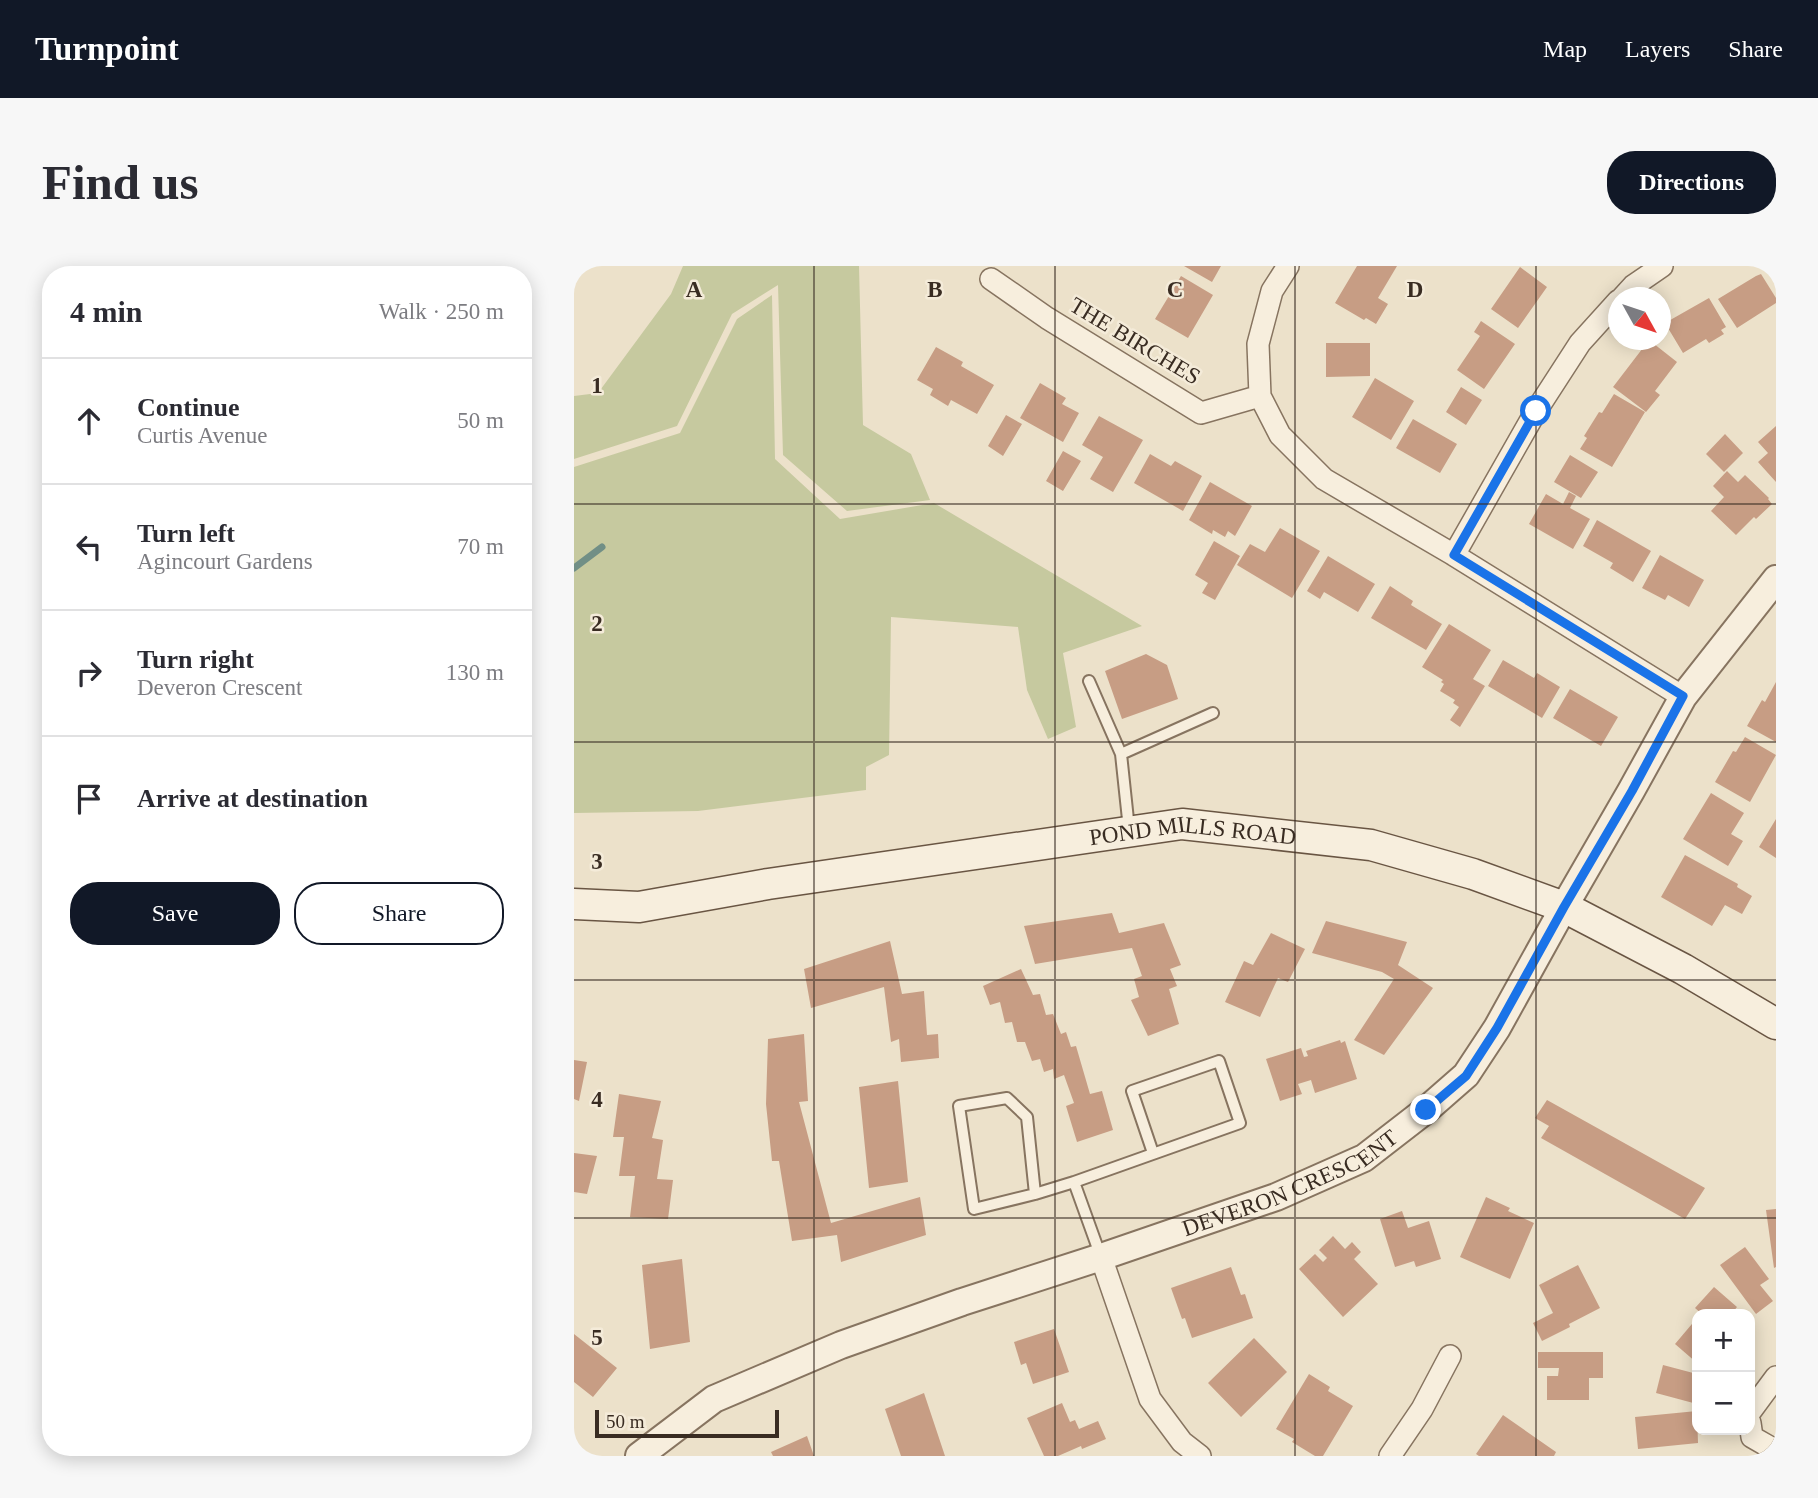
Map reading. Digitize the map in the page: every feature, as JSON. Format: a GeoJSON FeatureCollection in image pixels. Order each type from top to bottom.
{"type":"FeatureCollection","features":[{"type":"Feature","properties":{"kind":"main road","name":"POND MILLS ROAD"},"geometry":{"type":"LineString","coordinates":[[574,904],[639,906],[768,884],[1182,824],[1371,845],[1473,874],[1564,907],[1683,969],[1776,1024]]}},
{"type":"Feature","properties":{"kind":"street"},"geometry":{"type":"LineString","coordinates":[[1287,266],[1272,291],[1258,344],[1260,396],[1280,435],[1324,479],[1454,555],[1683,696]]}},
{"type":"Feature","properties":{"kind":"street"},"geometry":{"type":"LineString","coordinates":[[1632,287],[1662,266]]}},
{"type":"Feature","properties":{"kind":"street","name":"THE BIRCHES"},"geometry":{"type":"LineString","coordinates":[[992,279],[1047,318],[1201,413],[1260,396]]}},
{"type":"Feature","properties":{"kind":"street"},"geometry":{"type":"LineString","coordinates":[[1454,555],[1536,411],[1580,343],[1608,312]]}},
{"type":"Feature","properties":{"kind":"street","name":"DEVERON CRESCENT"},"geometry":{"type":"LineString","coordinates":[[639,1456],[714,1399],[841,1345],[1276,1197],[1364,1158],[1466,1076],[1497,1028],[1683,696],[1776,579]]}},
{"type":"Feature","properties":{"kind":"street"},"geometry":{"type":"LineString","coordinates":[[1101,1257],[1150,1399],[1182,1442],[1200,1456]]}},
{"type":"Feature","properties":{"kind":"street"},"geometry":{"type":"LineString","coordinates":[[1390,1456],[1422,1409],[1450,1356]]}},
{"type":"Feature","properties":{"kind":"street"},"geometry":{"type":"LineString","coordinates":[[1755,1405],[1776,1377]]}},
{"type":"Feature","properties":{"kind":"street"},"geometry":{"type":"LineString","coordinates":[[1752,1435],[1773,1449],[1776,1448]]}},
{"type":"Feature","properties":{"kind":"lane"},"geometry":{"type":"LineString","coordinates":[[1089,681],[1121,754],[1129,832]]}},
{"type":"Feature","properties":{"kind":"lane"},"geometry":{"type":"LineString","coordinates":[[1121,754],[1213,713]]}},
{"type":"Feature","properties":{"kind":"lane"},"geometry":{"type":"LineString","coordinates":[[1035,1194],[1027,1117],[1007,1098],[960,1105],[974,1209],[1035,1194],[1074,1182],[1240,1123],[1219,1061],[1132,1091],[1153,1153]]}},
{"type":"Feature","properties":{"kind":"lane"},"geometry":{"type":"LineString","coordinates":[[1074,1182],[1101,1257]]}},
{"type":"Feature","properties":{"kind":"green space"},"geometry":{"type":"Polygon","coordinates":[[[683,266],[859,266],[863,425],[911,454],[930,500],[847,511],[783,455],[778,285],[732,314],[677,426],[574,459],[574,396],[598,393],[671,294],[683,266]]]}},
{"type":"Feature","properties":{"kind":"green space"},"geometry":{"type":"Polygon","coordinates":[[[772,295],[775,459],[840,519],[934,503],[1142,626],[1063,653],[1076,727],[1048,739],[1027,690],[1018,627],[891,617],[889,755],[866,767],[866,790],[698,811],[574,813],[574,467],[680,433],[737,319],[772,295]]]}},
{"type":"Feature","properties":{"kind":"building"},"geometry":{"type":"Polygon","coordinates":[[[1184,266],[1221,266],[1212,282],[1184,266]]]}},
{"type":"Feature","properties":{"kind":"building"},"geometry":{"type":"Polygon","coordinates":[[[1357,266],[1397,266],[1378,298],[1388,304],[1376,324],[1335,303],[1357,266]]]}},
{"type":"Feature","properties":{"kind":"building"},"geometry":{"type":"Polygon","coordinates":[[[1520,267],[1547,287],[1518,328],[1491,309],[1520,267]]]}},
{"type":"Feature","properties":{"kind":"building"},"geometry":{"type":"Polygon","coordinates":[[[1761,274],[1776,298],[1776,303],[1737,328],[1718,299],[1761,274]]]}},
{"type":"Feature","properties":{"kind":"building"},"geometry":{"type":"Polygon","coordinates":[[[1181,276],[1213,295],[1188,338],[1155,319],[1181,276]]]}},
{"type":"Feature","properties":{"kind":"building"},"geometry":{"type":"Polygon","coordinates":[[[1709,298],[1726,327],[1721,330],[1724,334],[1709,343],[1706,339],[1683,353],[1671,333],[1671,320],[1709,298]]]}},
{"type":"Feature","properties":{"kind":"building"},"geometry":{"type":"Polygon","coordinates":[[[1481,321],[1515,344],[1484,389],[1457,370],[1480,336],[1474,332],[1481,321]]]}},
{"type":"Feature","properties":{"kind":"building"},"geometry":{"type":"Polygon","coordinates":[[[1326,343],[1370,343],[1370,376],[1326,377],[1326,343]]]}},
{"type":"Feature","properties":{"kind":"building"},"geometry":{"type":"Polygon","coordinates":[[[936,347],[963,362],[961,366],[994,385],[977,414],[951,400],[948,406],[930,395],[933,389],[917,380],[936,347]]]}},
{"type":"Feature","properties":{"kind":"building"},"geometry":{"type":"Polygon","coordinates":[[[1641,350],[1662,350],[1677,362],[1655,391],[1660,395],[1646,412],[1613,387],[1641,350]]]}},
{"type":"Feature","properties":{"kind":"building"},"geometry":{"type":"Polygon","coordinates":[[[1375,378],[1414,401],[1391,440],[1352,417],[1375,378]]]}},
{"type":"Feature","properties":{"kind":"building"},"geometry":{"type":"Polygon","coordinates":[[[1040,383],[1066,398],[1062,404],[1079,413],[1063,442],[1020,418],[1040,383]]]}},
{"type":"Feature","properties":{"kind":"building"},"geometry":{"type":"Polygon","coordinates":[[[1461,387],[1482,400],[1466,425],[1446,412],[1461,387]]]}},
{"type":"Feature","properties":{"kind":"building"},"geometry":{"type":"Polygon","coordinates":[[[1614,394],[1645,412],[1612,467],[1580,449],[1587,438],[1584,436],[1614,394]]]}},
{"type":"Feature","properties":{"kind":"building"},"geometry":{"type":"Polygon","coordinates":[[[1006,415],[1022,424],[1003,456],[988,446],[1006,415]]]}},
{"type":"Feature","properties":{"kind":"building"},"geometry":{"type":"Polygon","coordinates":[[[1099,416],[1143,440],[1113,492],[1090,479],[1103,457],[1082,445],[1099,416]]]}},
{"type":"Feature","properties":{"kind":"building"},"geometry":{"type":"Polygon","coordinates":[[[1413,419],[1457,444],[1440,473],[1396,448],[1413,419]]]}},
{"type":"Feature","properties":{"kind":"building"},"geometry":{"type":"Polygon","coordinates":[[[1776,426],[1776,482],[1758,462],[1768,453],[1758,442],[1776,426]]]}},
{"type":"Feature","properties":{"kind":"building"},"geometry":{"type":"Polygon","coordinates":[[[1725,434],[1743,453],[1724,472],[1706,454],[1725,434]]]}},
{"type":"Feature","properties":{"kind":"building"},"geometry":{"type":"Polygon","coordinates":[[[1063,451],[1081,461],[1063,491],[1046,481],[1063,451]]]}},
{"type":"Feature","properties":{"kind":"building"},"geometry":{"type":"Polygon","coordinates":[[[1150,454],[1171,466],[1175,461],[1202,476],[1183,511],[1134,483],[1150,454]]]}},
{"type":"Feature","properties":{"kind":"building"},"geometry":{"type":"Polygon","coordinates":[[[1570,455],[1598,472],[1581,498],[1554,482],[1570,455]]]}},
{"type":"Feature","properties":{"kind":"building"},"geometry":{"type":"Polygon","coordinates":[[[1727,471],[1738,482],[1745,475],[1772,504],[1736,535],[1711,511],[1724,497],[1713,486],[1727,471]]]}},
{"type":"Feature","properties":{"kind":"building"},"geometry":{"type":"Polygon","coordinates":[[[1210,482],[1252,506],[1235,536],[1228,531],[1225,537],[1213,530],[1212,534],[1189,520],[1210,482]]]}},
{"type":"Feature","properties":{"kind":"building"},"geometry":{"type":"Polygon","coordinates":[[[1569,492],[1576,496],[1570,508],[1590,519],[1573,549],[1529,524],[1546,494],[1563,504],[1569,492]]]}},
{"type":"Feature","properties":{"kind":"building"},"geometry":{"type":"Polygon","coordinates":[[[1597,520],[1651,551],[1633,582],[1610,568],[1613,563],[1583,546],[1597,520]]]}},
{"type":"Feature","properties":{"kind":"building"},"geometry":{"type":"Polygon","coordinates":[[[1280,528],[1320,551],[1292,598],[1237,565],[1250,544],[1265,552],[1280,528]]]}},
{"type":"Feature","properties":{"kind":"building"},"geometry":{"type":"Polygon","coordinates":[[[1214,541],[1240,556],[1215,600],[1202,593],[1208,583],[1195,575],[1214,541]]]}},
{"type":"Feature","properties":{"kind":"building"},"geometry":{"type":"Polygon","coordinates":[[[1660,555],[1704,580],[1689,607],[1668,595],[1665,600],[1642,588],[1660,555]]]}},
{"type":"Feature","properties":{"kind":"building"},"geometry":{"type":"Polygon","coordinates":[[[1328,556],[1375,584],[1358,612],[1324,592],[1320,599],[1307,591],[1328,556]]]}},
{"type":"Feature","properties":{"kind":"building"},"geometry":{"type":"Polygon","coordinates":[[[1390,586],[1413,601],[1411,605],[1442,624],[1426,650],[1371,618],[1390,586]]]}},
{"type":"Feature","properties":{"kind":"building"},"geometry":{"type":"Polygon","coordinates":[[[1449,624],[1491,650],[1473,679],[1485,686],[1460,727],[1450,720],[1459,707],[1453,703],[1455,700],[1440,691],[1443,680],[1422,667],[1449,624]]]}},
{"type":"Feature","properties":{"kind":"building"},"geometry":{"type":"Polygon","coordinates":[[[1146,654],[1167,665],[1178,699],[1122,719],[1105,671],[1146,654]]]}},
{"type":"Feature","properties":{"kind":"building"},"geometry":{"type":"Polygon","coordinates":[[[1503,660],[1534,678],[1537,673],[1560,687],[1542,718],[1488,686],[1503,660]]]}},
{"type":"Feature","properties":{"kind":"building"},"geometry":{"type":"Polygon","coordinates":[[[1776,682],[1776,742],[1747,726],[1776,682]]]}},
{"type":"Feature","properties":{"kind":"building"},"geometry":{"type":"Polygon","coordinates":[[[1570,689],[1618,717],[1601,746],[1553,718],[1570,689]]]}},
{"type":"Feature","properties":{"kind":"building"},"geometry":{"type":"Polygon","coordinates":[[[1745,737],[1776,755],[1750,802],[1715,782],[1733,751],[1736,752],[1745,737]]]}},
{"type":"Feature","properties":{"kind":"building"},"geometry":{"type":"Polygon","coordinates":[[[1711,793],[1744,813],[1731,834],[1743,841],[1728,866],[1683,839],[1711,793]]]}},
{"type":"Feature","properties":{"kind":"building"},"geometry":{"type":"Polygon","coordinates":[[[1776,819],[1776,858],[1759,847],[1776,819]]]}},
{"type":"Feature","properties":{"kind":"building"},"geometry":{"type":"Polygon","coordinates":[[[1685,855],[1738,884],[1737,887],[1752,896],[1742,914],[1725,905],[1712,926],[1661,897],[1685,855]]]}},
{"type":"Feature","properties":{"kind":"building"},"geometry":{"type":"Polygon","coordinates":[[[1112,913],[1119,933],[1164,923],[1181,965],[1170,969],[1177,986],[1169,989],[1179,1024],[1148,1036],[1131,1000],[1139,997],[1134,979],[1142,976],[1132,948],[1035,964],[1024,926],[1112,913]]]}},
{"type":"Feature","properties":{"kind":"building"},"geometry":{"type":"Polygon","coordinates":[[[1326,921],[1407,942],[1398,965],[1433,988],[1384,1055],[1354,1040],[1394,979],[1382,972],[1312,953],[1326,921]]]}},
{"type":"Feature","properties":{"kind":"building"},"geometry":{"type":"Polygon","coordinates":[[[1271,933],[1305,949],[1288,982],[1278,978],[1260,1017],[1225,1002],[1244,961],[1253,965],[1271,933]]]}},
{"type":"Feature","properties":{"kind":"building"},"geometry":{"type":"Polygon","coordinates":[[[890,941],[902,994],[924,991],[927,1035],[938,1034],[939,1058],[901,1062],[899,1039],[891,1042],[884,987],[811,1008],[804,969],[890,941]]]}},
{"type":"Feature","properties":{"kind":"building"},"geometry":{"type":"Polygon","coordinates":[[[1021,969],[1033,995],[1040,994],[1046,1015],[1053,1014],[1061,1034],[1066,1032],[1071,1047],[1076,1046],[1090,1094],[1102,1091],[1113,1130],[1077,1142],[1066,1106],[1074,1103],[1064,1075],[1054,1079],[1053,1069],[1044,1072],[1040,1059],[1032,1061],[1025,1042],[1017,1042],[1012,1022],[1005,1023],[1000,1002],[990,1005],[983,986],[1021,969]]]}},
{"type":"Feature","properties":{"kind":"building"},"geometry":{"type":"Polygon","coordinates":[[[804,1034],[808,1101],[799,1102],[831,1223],[920,1197],[926,1235],[841,1262],[837,1235],[792,1241],[779,1161],[772,1161],[766,1104],[768,1039],[804,1034]]]}},
{"type":"Feature","properties":{"kind":"building"},"geometry":{"type":"Polygon","coordinates":[[[1340,1040],[1341,1043],[1345,1041],[1357,1079],[1315,1093],[1311,1080],[1298,1084],[1302,1094],[1280,1101],[1266,1059],[1301,1048],[1304,1057],[1308,1056],[1306,1051],[1340,1040]]]}},
{"type":"Feature","properties":{"kind":"building"},"geometry":{"type":"Polygon","coordinates":[[[574,1060],[587,1062],[579,1101],[574,1099],[574,1060]]]}},
{"type":"Feature","properties":{"kind":"building"},"geometry":{"type":"Polygon","coordinates":[[[898,1081],[908,1182],[869,1188],[859,1087],[898,1081]]]}},
{"type":"Feature","properties":{"kind":"building"},"geometry":{"type":"Polygon","coordinates":[[[619,1094],[661,1101],[652,1138],[663,1140],[657,1179],[673,1180],[668,1219],[630,1217],[635,1176],[619,1176],[624,1137],[613,1137],[619,1094]]]}},
{"type":"Feature","properties":{"kind":"building"},"geometry":{"type":"Polygon","coordinates":[[[1547,1100],[1705,1188],[1685,1219],[1541,1138],[1549,1126],[1535,1118],[1547,1100]]]}},
{"type":"Feature","properties":{"kind":"building"},"geometry":{"type":"Polygon","coordinates":[[[574,1153],[597,1156],[587,1194],[574,1192],[574,1153]]]}},
{"type":"Feature","properties":{"kind":"building"},"geometry":{"type":"Polygon","coordinates":[[[1486,1197],[1534,1223],[1510,1279],[1460,1257],[1486,1197]]]}},
{"type":"Feature","properties":{"kind":"building"},"geometry":{"type":"Polygon","coordinates":[[[1776,1209],[1776,1267],[1774,1268],[1766,1210],[1776,1209]]]}},
{"type":"Feature","properties":{"kind":"building"},"geometry":{"type":"Polygon","coordinates":[[[1402,1211],[1408,1228],[1429,1221],[1441,1259],[1416,1267],[1414,1261],[1395,1267],[1380,1219],[1402,1211]]]}},
{"type":"Feature","properties":{"kind":"building"},"geometry":{"type":"Polygon","coordinates":[[[1333,1236],[1345,1249],[1352,1242],[1361,1252],[1354,1259],[1378,1284],[1343,1317],[1299,1269],[1315,1254],[1323,1262],[1327,1258],[1319,1250],[1333,1236]]]}},
{"type":"Feature","properties":{"kind":"building"},"geometry":{"type":"Polygon","coordinates":[[[1745,1247],[1769,1279],[1760,1285],[1773,1301],[1756,1314],[1755,1309],[1720,1265],[1745,1247]]]}},
{"type":"Feature","properties":{"kind":"building"},"geometry":{"type":"Polygon","coordinates":[[[682,1259],[690,1342],[650,1349],[642,1265],[682,1259]]]}},
{"type":"Feature","properties":{"kind":"building"},"geometry":{"type":"Polygon","coordinates":[[[1578,1265],[1600,1308],[1542,1341],[1533,1323],[1553,1313],[1539,1285],[1578,1265]]]}},
{"type":"Feature","properties":{"kind":"building"},"geometry":{"type":"Polygon","coordinates":[[[1231,1267],[1241,1295],[1245,1294],[1253,1318],[1192,1338],[1171,1288],[1231,1267]]]}},
{"type":"Feature","properties":{"kind":"building"},"geometry":{"type":"Polygon","coordinates":[[[1714,1287],[1737,1307],[1735,1309],[1695,1308],[1714,1287]]]}},
{"type":"Feature","properties":{"kind":"building"},"geometry":{"type":"Polygon","coordinates":[[[1692,1324],[1692,1359],[1675,1344],[1692,1324]]]}},
{"type":"Feature","properties":{"kind":"building"},"geometry":{"type":"Polygon","coordinates":[[[1054,1329],[1069,1372],[1033,1384],[1026,1363],[1021,1365],[1014,1342],[1054,1329]]]}},
{"type":"Feature","properties":{"kind":"building"},"geometry":{"type":"Polygon","coordinates":[[[574,1334],[617,1368],[593,1397],[574,1382],[574,1334]]]}},
{"type":"Feature","properties":{"kind":"building"},"geometry":{"type":"Polygon","coordinates":[[[1254,1338],[1287,1372],[1241,1417],[1208,1383],[1254,1338]]]}},
{"type":"Feature","properties":{"kind":"building"},"geometry":{"type":"Polygon","coordinates":[[[1538,1352],[1603,1352],[1603,1378],[1589,1378],[1589,1400],[1547,1400],[1547,1376],[1558,1376],[1559,1368],[1538,1368],[1538,1352]]]}},
{"type":"Feature","properties":{"kind":"building"},"geometry":{"type":"Polygon","coordinates":[[[1663,1365],[1692,1373],[1692,1403],[1656,1393],[1663,1365]]]}},
{"type":"Feature","properties":{"kind":"building"},"geometry":{"type":"Polygon","coordinates":[[[1309,1374],[1330,1387],[1328,1391],[1353,1406],[1323,1456],[1315,1456],[1276,1429],[1309,1374]]]}},
{"type":"Feature","properties":{"kind":"building"},"geometry":{"type":"Polygon","coordinates":[[[924,1393],[945,1456],[901,1456],[885,1409],[924,1393]]]}},
{"type":"Feature","properties":{"kind":"building"},"geometry":{"type":"Polygon","coordinates":[[[1062,1403],[1070,1422],[1075,1420],[1079,1429],[1098,1421],[1106,1439],[1058,1456],[1044,1456],[1027,1418],[1062,1403]]]}},
{"type":"Feature","properties":{"kind":"building"},"geometry":{"type":"Polygon","coordinates":[[[1692,1411],[1692,1435],[1698,1435],[1698,1443],[1638,1449],[1635,1417],[1692,1411]]]}},
{"type":"Feature","properties":{"kind":"building"},"geometry":{"type":"Polygon","coordinates":[[[1503,1415],[1556,1452],[1554,1456],[1476,1454],[1503,1415]]]}},
{"type":"Feature","properties":{"kind":"building"},"geometry":{"type":"Polygon","coordinates":[[[807,1436],[814,1456],[773,1456],[771,1452],[807,1436]]]}},
{"type":"Feature","properties":{"kind":"waterway"},"geometry":{"type":"LineString","coordinates":[[574,568],[602,547]]}},
{"type":"Feature","properties":{"kind":"route"},"geometry":{"type":"LineString","coordinates":[[1426,1110],[1466,1076],[1497,1028],[1683,696],[1454,555],[1536,411]]}}]}
